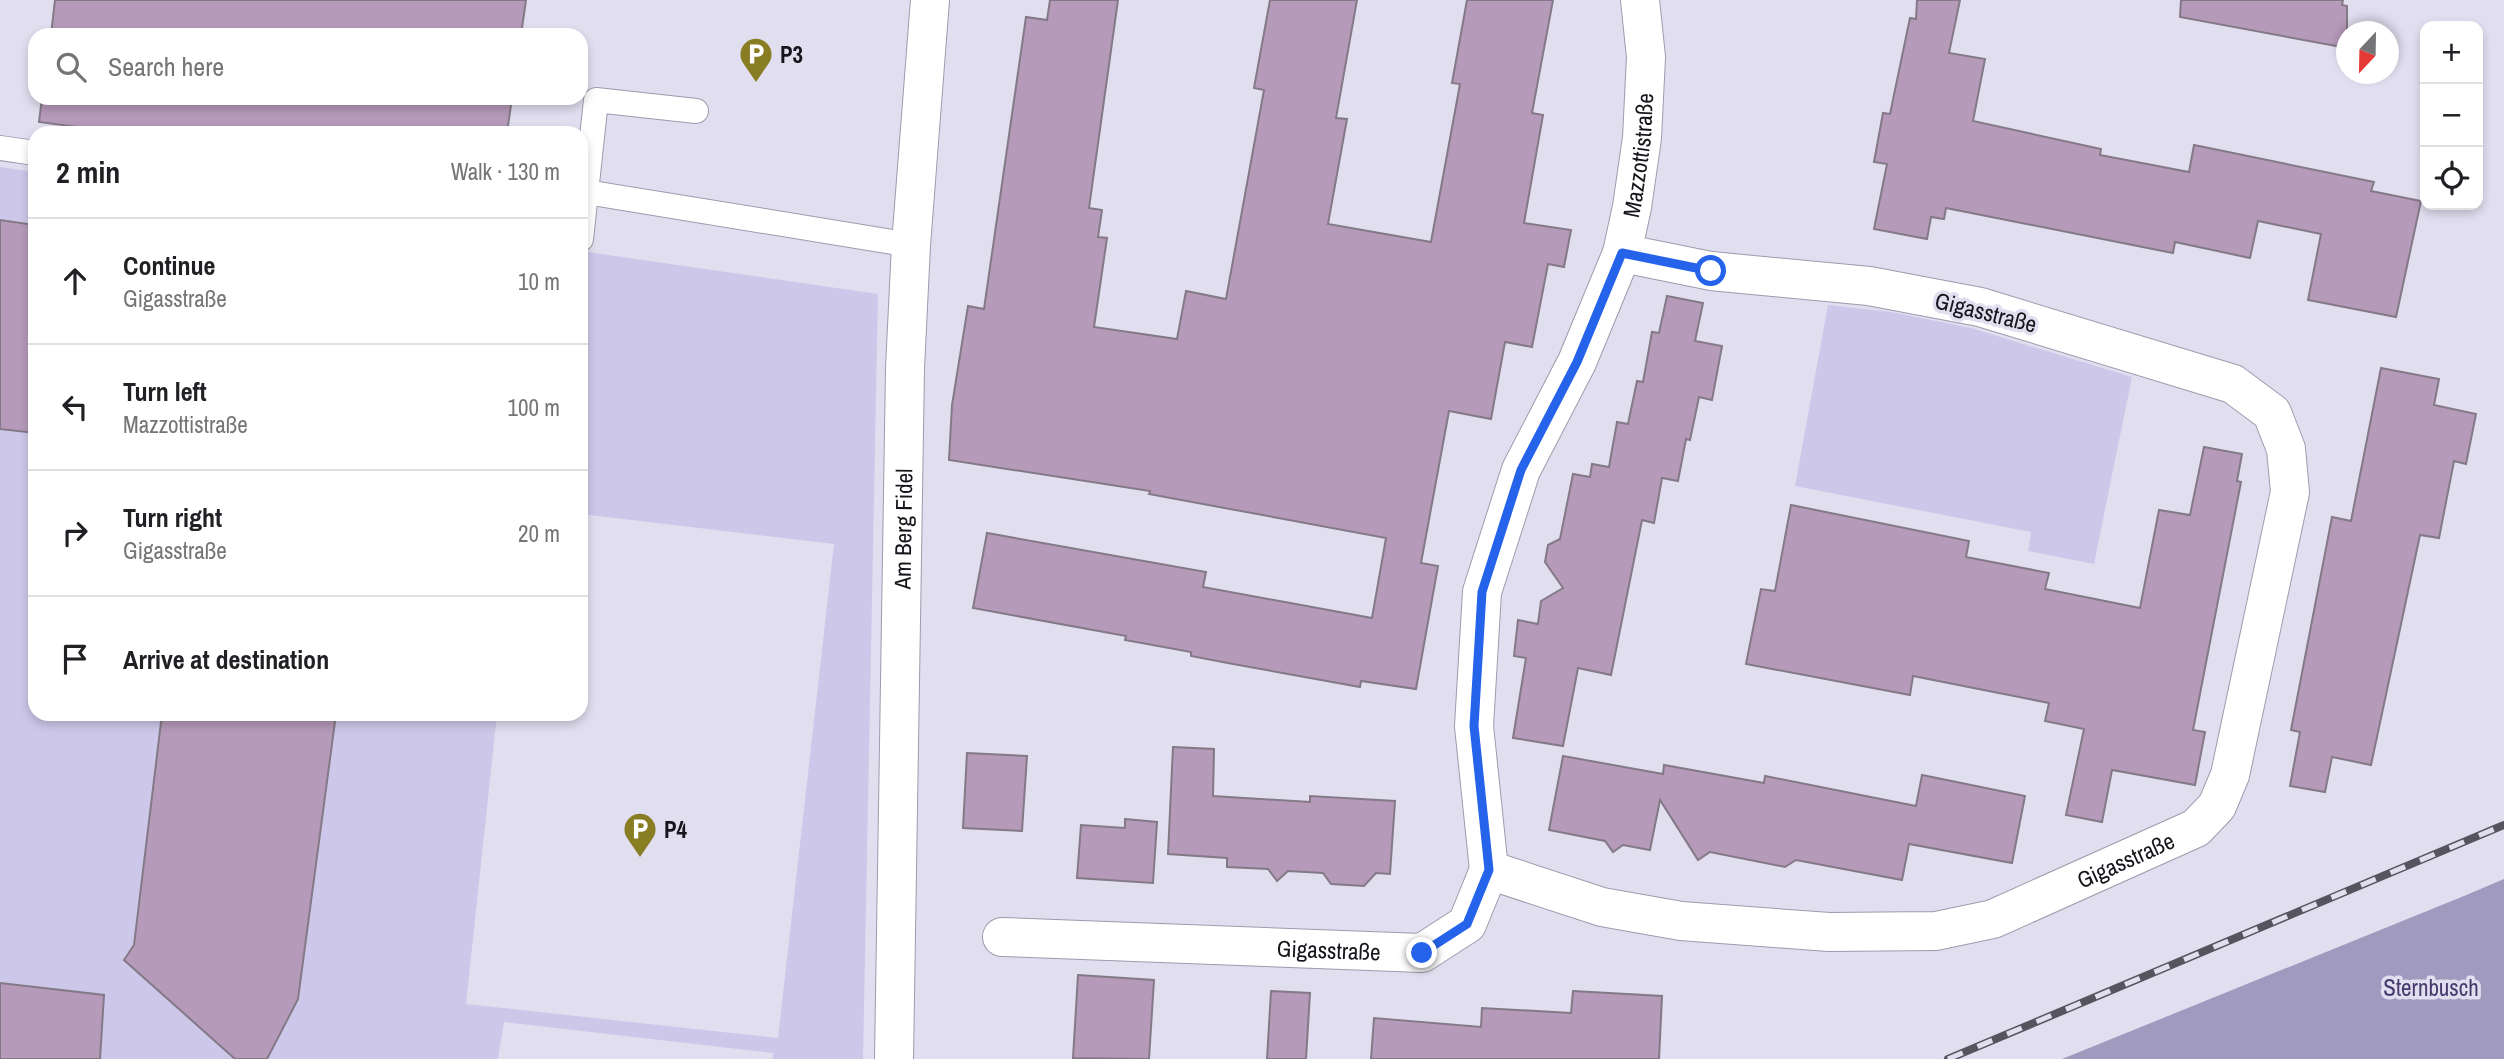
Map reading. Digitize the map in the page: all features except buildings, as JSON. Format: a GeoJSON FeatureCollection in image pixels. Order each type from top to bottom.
{"type":"FeatureCollection","features":[{"type":"Feature","properties":{"kind":"street","name":"Am Berg Fidel"},"geometry":{"type":"LineString","coordinates":[[894,1059],[905,368],[911,245],[930,0]]}},
{"type":"Feature","properties":{"kind":"street","name":"Mazzottistraße"},"geometry":{"type":"LineString","coordinates":[[1489,870],[1474,726],[1482,592],[1521,470],[1577,362],[1622,253],[1642,138],[1646,57],[1640,0]]}},
{"type":"Feature","properties":{"kind":"street","name":"Gigasstraße"},"geometry":{"type":"LineString","coordinates":[[1002,937],[1422,953],[1467,924],[1489,870],[1602,907],[1681,921],[1829,932],[1936,932],[1993,919],[2196,828],[2217,806],[2233,761],[2290,492],[2286,449],[2272,413],[2233,384],[1980,307],[1869,286],[1711,271],[1622,253]]}},
{"type":"Feature","properties":{"kind":"lane"},"geometry":{"type":"LineString","coordinates":[[588,174],[596,100],[696,111]]}},
{"type":"Feature","properties":{"kind":"lane"},"geometry":{"type":"LineString","coordinates":[[0,148],[28,152]]}},
{"type":"Feature","properties":{"kind":"lane"},"geometry":{"type":"LineString","coordinates":[[588,192],[911,245]]}},
{"type":"Feature","properties":{"kind":"shaded area"},"geometry":{"type":"Polygon","coordinates":[[[0,167],[28,171],[28,721],[496,721],[466,1004],[778,1038],[834,544],[588,515],[588,252],[878,294],[863,1059],[773,1059],[773,1053],[504,1022],[498,1059],[0,1059],[0,167]]]}},
{"type":"Feature","properties":{"kind":"shaded area"},"geometry":{"type":"Polygon","coordinates":[[[1828,305],[1891,312],[1971,328],[2132,377],[2094,564],[2028,551],[2031,532],[1795,486],[1828,305]]]}},
{"type":"Feature","properties":{"kind":"green space","name":"Sternbusch"},"geometry":{"type":"Polygon","coordinates":[[[2504,879],[2504,1059],[2062,1059],[2464,896],[2504,879]]]}},
{"type":"Feature","properties":{"kind":"railway"},"geometry":{"type":"LineString","coordinates":[[1948,1059],[2504,825]]}},
{"type":"Feature","properties":{"kind":"place","name":"P3"},"geometry":{"type":"Point","coordinates":[756,84]}},
{"type":"Feature","properties":{"kind":"place","name":"P4"},"geometry":{"type":"Point","coordinates":[640,859]}},
{"type":"Feature","properties":{"kind":"route"},"geometry":{"type":"LineString","coordinates":[[1422,953],[1467,924],[1489,870],[1474,726],[1482,592],[1521,470],[1577,362],[1622,253],[1711,271]]}}]}
